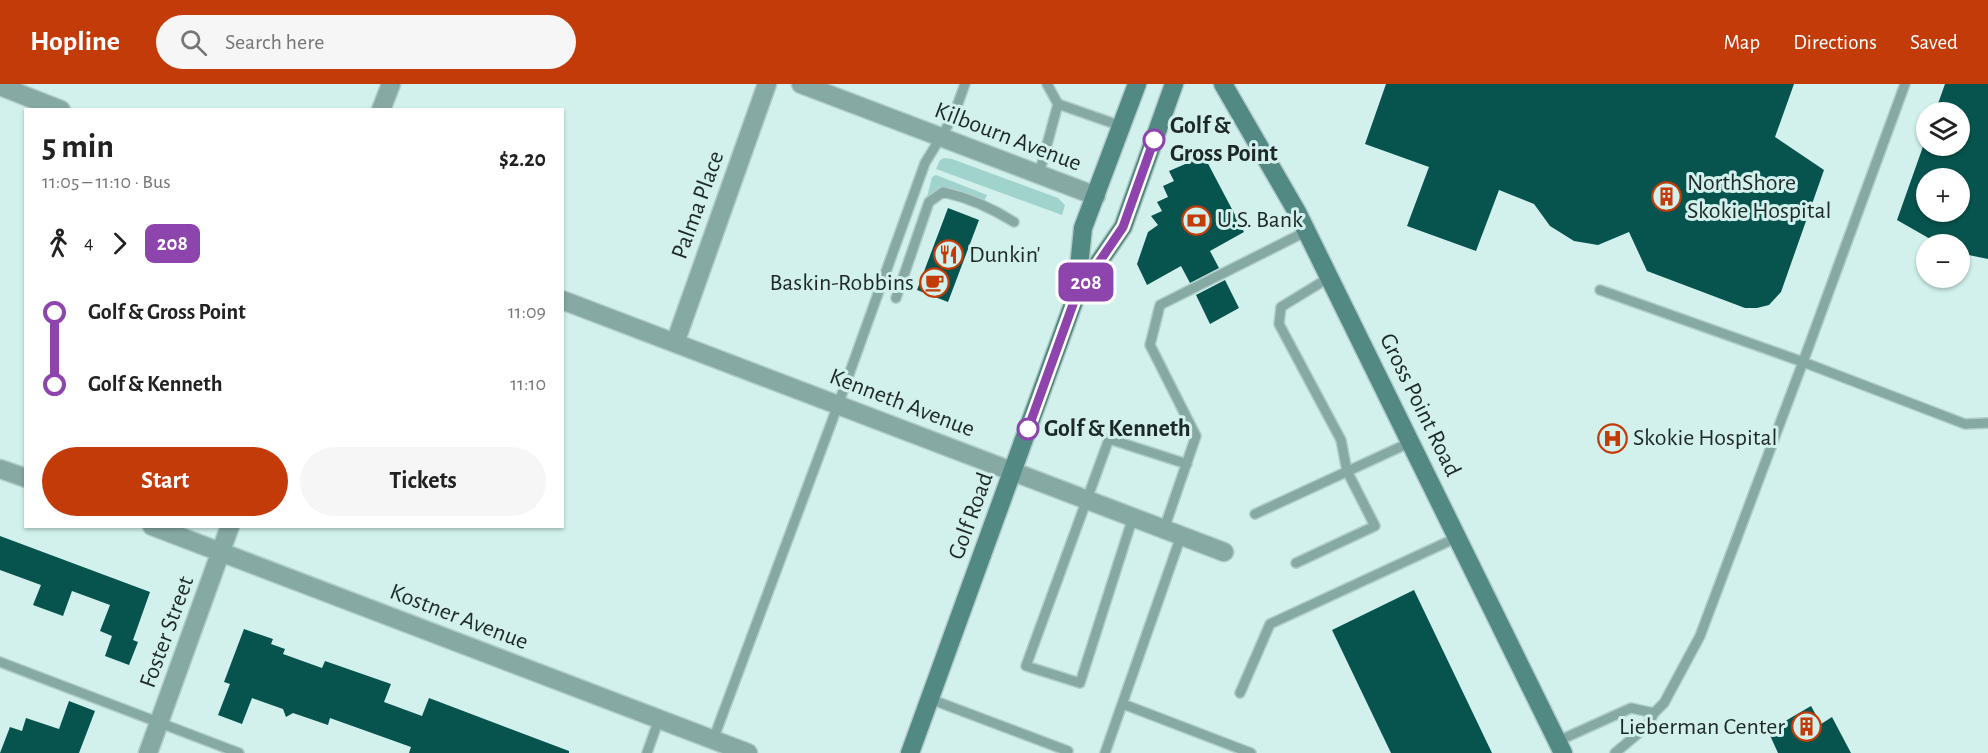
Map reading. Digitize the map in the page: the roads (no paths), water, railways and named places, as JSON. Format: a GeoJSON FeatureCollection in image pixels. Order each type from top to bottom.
{"type":"FeatureCollection","features":[{"type":"Feature","properties":{"kind":"main road","name":"Golf Road"},"geometry":{"type":"LineString","coordinates":[[910,753],[1076,296],[1083,228],[1137,84]]}},
{"type":"Feature","properties":{"kind":"main road","name":"Golf Road"},"geometry":{"type":"LineString","coordinates":[[1076,296],[1123,227],[1174,84]]}},
{"type":"Feature","properties":{"kind":"main road","name":"Gross Point Road"},"geometry":{"type":"LineString","coordinates":[[1223,84],[1307,231],[1561,747]]}},
{"type":"Feature","properties":{"kind":"street"},"geometry":{"type":"LineString","coordinates":[[382,108],[391,84]]}},
{"type":"Feature","properties":{"kind":"street","name":"Palma Place"},"geometry":{"type":"LineString","coordinates":[[675,343],[767,84]]}},
{"type":"Feature","properties":{"kind":"street","name":"Kilbourn Avenue"},"geometry":{"type":"LineString","coordinates":[[801,84],[1096,196]]}},
{"type":"Feature","properties":{"kind":"street"},"geometry":{"type":"LineString","coordinates":[[1,86],[56,108]]}},
{"type":"Feature","properties":{"kind":"street","name":"Kenneth Avenue"},"geometry":{"type":"LineString","coordinates":[[564,301],[1224,552]]}},
{"type":"Feature","properties":{"kind":"street"},"geometry":{"type":"LineString","coordinates":[[0,469],[24,477]]}},
{"type":"Feature","properties":{"kind":"street","name":"Kostner Avenue"},"geometry":{"type":"LineString","coordinates":[[157,528],[748,753]]}},
{"type":"Feature","properties":{"kind":"street","name":"Foster Street"},"geometry":{"type":"LineString","coordinates":[[148,753],[229,528]]}},
{"type":"Feature","properties":{"kind":"lane"},"geometry":{"type":"LineString","coordinates":[[713,740],[926,163],[953,117],[965,84]]}},
{"type":"Feature","properties":{"kind":"lane"},"geometry":{"type":"LineString","coordinates":[[1047,84],[1058,104],[1121,126]]}},
{"type":"Feature","properties":{"kind":"lane"},"geometry":{"type":"LineString","coordinates":[[1615,753],[1647,726],[1654,713],[1664,703],[1700,636],[1905,84]]}},
{"type":"Feature","properties":{"kind":"lane"},"geometry":{"type":"LineString","coordinates":[[1039,174],[1058,104]]}},
{"type":"Feature","properties":{"kind":"lane"},"geometry":{"type":"LineString","coordinates":[[896,298],[929,202],[943,192],[996,210],[1014,222]]}},
{"type":"Feature","properties":{"kind":"lane"},"geometry":{"type":"LineString","coordinates":[[1105,753],[1123,704],[1173,532],[1187,464],[1197,436],[1150,345],[1160,305],[1307,231]]}},
{"type":"Feature","properties":{"kind":"lane"},"geometry":{"type":"LineString","coordinates":[[1296,563],[1375,526],[1347,471],[1341,440],[1279,324],[1281,307],[1330,277]]}},
{"type":"Feature","properties":{"kind":"lane"},"geometry":{"type":"LineString","coordinates":[[1600,290],[1803,362],[1965,424],[1988,423]]}},
{"type":"Feature","properties":{"kind":"lane"},"geometry":{"type":"LineString","coordinates":[[1133,517],[1080,683],[1026,666],[1109,439],[1187,464]]}},
{"type":"Feature","properties":{"kind":"lane"},"geometry":{"type":"LineString","coordinates":[[1255,513],[1411,442]]}},
{"type":"Feature","properties":{"kind":"lane"},"geometry":{"type":"LineString","coordinates":[[1240,693],[1270,624],[1458,537]]}},
{"type":"Feature","properties":{"kind":"lane"},"geometry":{"type":"LineString","coordinates":[[0,662],[238,753]]}},
{"type":"Feature","properties":{"kind":"lane"},"geometry":{"type":"LineString","coordinates":[[930,699],[1068,751],[1067,753]]}},
{"type":"Feature","properties":{"kind":"lane"},"geometry":{"type":"LineString","coordinates":[[1123,704],[1251,753]]}},
{"type":"Feature","properties":{"kind":"lane"},"geometry":{"type":"LineString","coordinates":[[1561,747],[1631,708],[1654,713]]}},
{"type":"Feature","properties":{"kind":"lane"},"geometry":{"type":"LineString","coordinates":[[647,753],[659,719]]}},
{"type":"Feature","properties":{"kind":"place","name":"Golf & Gross Point"},"geometry":{"type":"Point","coordinates":[1154,140]}},
{"type":"Feature","properties":{"kind":"place","name":"NorthShore Skokie Hospital"},"geometry":{"type":"Point","coordinates":[1666,197]}},
{"type":"Feature","properties":{"kind":"place","name":"U.S. Bank"},"geometry":{"type":"Point","coordinates":[1196,220]}},
{"type":"Feature","properties":{"kind":"place","name":"Dunkin'"},"geometry":{"type":"Point","coordinates":[948,255]}},
{"type":"Feature","properties":{"kind":"place","name":"Baskin-Robbins"},"geometry":{"type":"Point","coordinates":[935,283]}},
{"type":"Feature","properties":{"kind":"place","name":"Golf & Kenneth"},"geometry":{"type":"Point","coordinates":[1028,429]}},
{"type":"Feature","properties":{"kind":"place","name":"Skokie Hospital"},"geometry":{"type":"Point","coordinates":[1612,438]}},
{"type":"Feature","properties":{"kind":"place","name":"Lieberman Center"},"geometry":{"type":"Point","coordinates":[1806,727]}}]}
